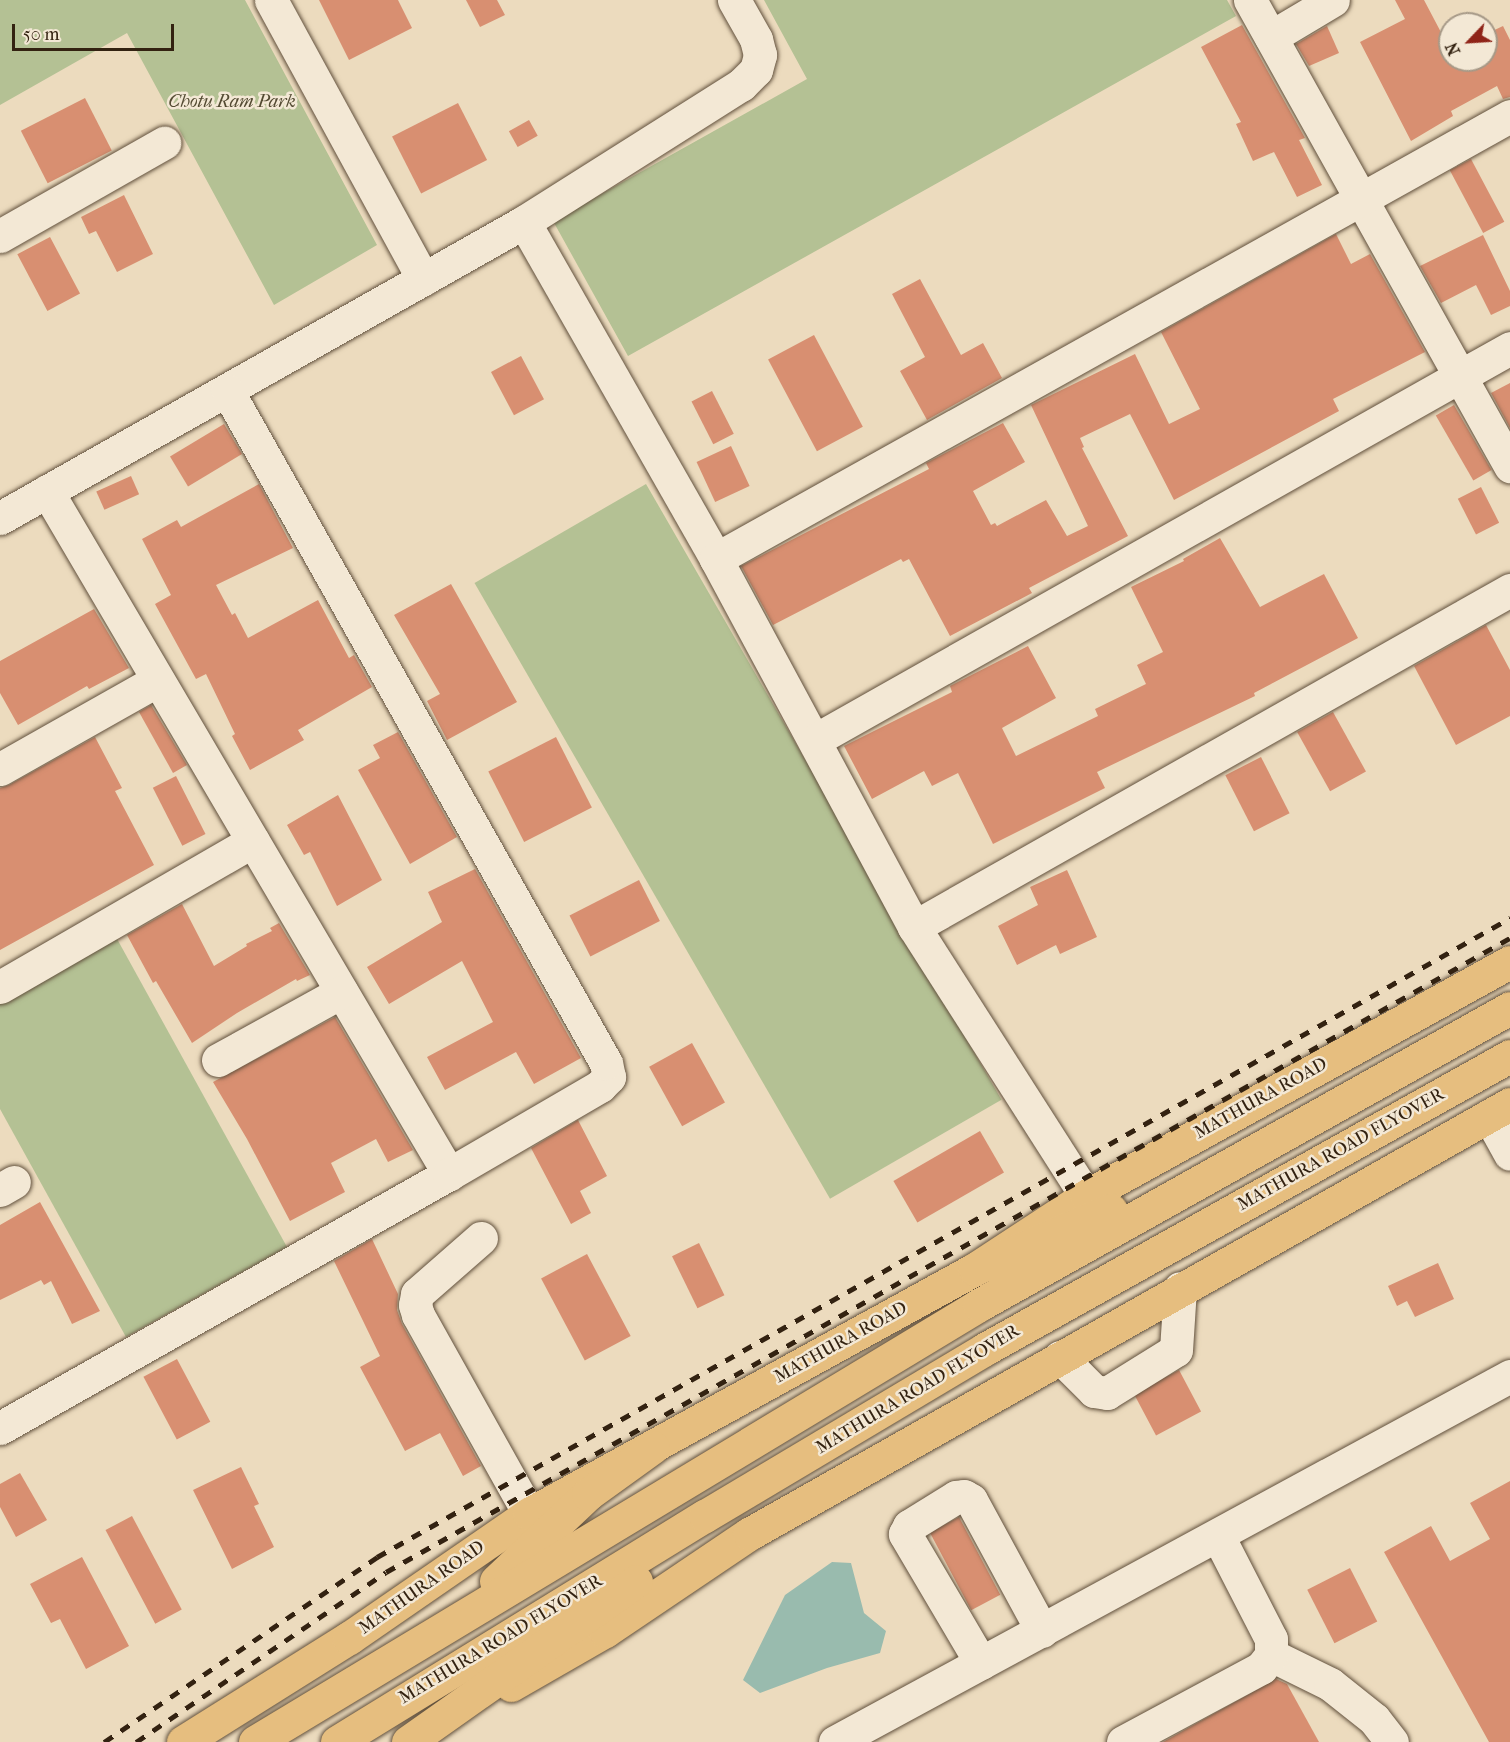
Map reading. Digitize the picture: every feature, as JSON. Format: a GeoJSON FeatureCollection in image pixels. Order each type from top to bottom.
{"type":"FeatureCollection","features":[{"type":"Feature","properties":{"kind":"main road","name":"MATHURA ROAD"},"geometry":{"type":"LineString","coordinates":[[183,1742],[349,1638],[529,1514],[975,1269],[1086,1196],[1510,962]]}},
{"type":"Feature","properties":{"kind":"main road"},"geometry":{"type":"LineString","coordinates":[[975,1269],[1098,1215],[1228,1165],[1510,1008]]}},
{"type":"Feature","properties":{"kind":"main road","name":"MATHURA ROAD FLYOVER"},"geometry":{"type":"LineString","coordinates":[[337,1742],[588,1587],[985,1348],[1510,1056]]}},
{"type":"Feature","properties":{"kind":"main road"},"geometry":{"type":"LineString","coordinates":[[409,1742],[605,1631],[749,1534],[1180,1288],[1500,1110]]}},
{"type":"Feature","properties":{"kind":"main road","name":"MATHURA ROAD"},"geometry":{"type":"LineString","coordinates":[[454,1622],[979,1305],[1228,1165]]}},
{"type":"Feature","properties":{"kind":"main road"},"geometry":{"type":"LineString","coordinates":[[255,1742],[454,1622],[588,1494],[653,1447]]}},
{"type":"Feature","properties":{"kind":"main road"},"geometry":{"type":"LineString","coordinates":[[409,1742],[632,1584],[705,1516]]}},
{"type":"Feature","properties":{"kind":"street"},"geometry":{"type":"LineString","coordinates":[[271,0],[423,279]]}},
{"type":"Feature","properties":{"kind":"street"},"geometry":{"type":"LineString","coordinates":[[0,518],[524,222],[741,85],[756,70],[760,55],[756,39],[734,0]]}},
{"type":"Feature","properties":{"kind":"street"},"geometry":{"type":"LineString","coordinates":[[1250,0],[1510,466]]}},
{"type":"Feature","properties":{"kind":"street"},"geometry":{"type":"LineString","coordinates":[[1271,38],[1333,0]]}},
{"type":"Feature","properties":{"kind":"street"},"geometry":{"type":"LineString","coordinates":[[716,559],[1510,116]]}},
{"type":"Feature","properties":{"kind":"street"},"geometry":{"type":"LineString","coordinates":[[0,236],[164,143]]}},
{"type":"Feature","properties":{"kind":"street"},"geometry":{"type":"LineString","coordinates":[[524,222],[716,559],[914,927],[1086,1196]]}},
{"type":"Feature","properties":{"kind":"street"},"geometry":{"type":"LineString","coordinates":[[815,740],[1510,348]]}},
{"type":"Feature","properties":{"kind":"street"},"geometry":{"type":"LineString","coordinates":[[0,1428],[449,1174],[600,1086],[609,1077],[606,1064],[226,390]]}},
{"type":"Feature","properties":{"kind":"street"},"geometry":{"type":"LineString","coordinates":[[47,491],[449,1174]]}},
{"type":"Feature","properties":{"kind":"street"},"geometry":{"type":"LineString","coordinates":[[914,927],[1510,590]]}},
{"type":"Feature","properties":{"kind":"street"},"geometry":{"type":"LineString","coordinates":[[0,769],[158,680]]}},
{"type":"Feature","properties":{"kind":"street"},"geometry":{"type":"LineString","coordinates":[[0,987],[253,841]]}},
{"type":"Feature","properties":{"kind":"street"},"geometry":{"type":"LineString","coordinates":[[218,1060],[342,992]]}},
{"type":"Feature","properties":{"kind":"street"},"geometry":{"type":"LineString","coordinates":[[1500,1110],[1510,1154]]}},
{"type":"Feature","properties":{"kind":"street"},"geometry":{"type":"LineString","coordinates":[[481,1238],[417,1294],[415,1305],[418,1315],[529,1514]]}},
{"type":"Feature","properties":{"kind":"street"},"geometry":{"type":"LineString","coordinates":[[1060,1356],[1094,1391],[1100,1394],[1107,1393],[1176,1350],[1180,1288]]}},
{"type":"Feature","properties":{"kind":"street"},"geometry":{"type":"LineString","coordinates":[[835,1742],[1510,1376]]}},
{"type":"Feature","properties":{"kind":"street"},"geometry":{"type":"LineString","coordinates":[[981,1663],[905,1534],[909,1526],[956,1497],[964,1496],[971,1500],[1042,1630]]}},
{"type":"Feature","properties":{"kind":"street"},"geometry":{"type":"LineString","coordinates":[[1123,1742],[1260,1668],[1271,1655],[1272,1640],[1218,1536]]}},
{"type":"Feature","properties":{"kind":"street"},"geometry":{"type":"LineString","coordinates":[[1271,1655],[1330,1684],[1374,1719],[1392,1742]]}},
{"type":"Feature","properties":{"kind":"green space","name":"Chotu Ram Park"},"geometry":{"type":"Polygon","coordinates":[[[0,0],[245,0],[377,245],[274,305],[127,33],[0,105],[0,0]]]}},
{"type":"Feature","properties":{"kind":"green space"},"geometry":{"type":"Polygon","coordinates":[[[764,0],[1227,0],[1236,16],[628,356],[553,221],[807,79],[764,0]]]}},
{"type":"Feature","properties":{"kind":"green space"},"geometry":{"type":"Polygon","coordinates":[[[646,484],[1002,1100],[830,1199],[475,583],[646,484]]]}},
{"type":"Feature","properties":{"kind":"green space"},"geometry":{"type":"Polygon","coordinates":[[[116,937],[287,1247],[126,1337],[0,1109],[0,1001],[116,937]]]}},
{"type":"Feature","properties":{"kind":"shaded area"},"geometry":{"type":"Polygon","coordinates":[[[832,1562],[851,1563],[864,1613],[886,1631],[880,1653],[827,1668],[760,1693],[743,1680],[785,1595],[832,1562]]]}},
{"type":"Feature","properties":{"kind":"building"},"geometry":{"type":"Polygon","coordinates":[[[319,0],[398,0],[412,28],[349,60],[319,0]]]}},
{"type":"Feature","properties":{"kind":"building"},"geometry":{"type":"Polygon","coordinates":[[[466,0],[497,0],[505,15],[480,27],[466,0]]]}},
{"type":"Feature","properties":{"kind":"building"},"geometry":{"type":"Polygon","coordinates":[[[1395,0],[1424,0],[1438,27],[1438,72],[1498,72],[1498,28],[1503,26],[1510,40],[1510,97],[1503,99],[1497,86],[1451,111],[1453,116],[1411,141],[1360,42],[1405,19],[1395,0]]]}},
{"type":"Feature","properties":{"kind":"building"},"geometry":{"type":"Polygon","coordinates":[[[1242,25],[1305,138],[1299,140],[1322,185],[1297,197],[1274,152],[1253,161],[1236,124],[1241,122],[1201,47],[1242,25]]]}},
{"type":"Feature","properties":{"kind":"building"},"geometry":{"type":"Polygon","coordinates":[[[1327,26],[1339,53],[1309,66],[1296,44],[1327,26]]]}},
{"type":"Feature","properties":{"kind":"building"},"geometry":{"type":"Polygon","coordinates":[[[85,98],[112,151],[48,183],[21,131],[85,98]]]}},
{"type":"Feature","properties":{"kind":"building"},"geometry":{"type":"Polygon","coordinates":[[[458,103],[487,160],[421,194],[392,137],[458,103]]]}},
{"type":"Feature","properties":{"kind":"building"},"geometry":{"type":"Polygon","coordinates":[[[529,120],[538,136],[518,147],[509,131],[529,120]]]}},
{"type":"Feature","properties":{"kind":"building"},"geometry":{"type":"Polygon","coordinates":[[[1471,159],[1504,222],[1483,233],[1450,170],[1471,159]]]}},
{"type":"Feature","properties":{"kind":"building"},"geometry":{"type":"Polygon","coordinates":[[[124,195],[153,254],[117,272],[96,231],[89,234],[81,217],[124,195]]]}},
{"type":"Feature","properties":{"kind":"building"},"geometry":{"type":"Polygon","coordinates":[[[1336,234],[1351,264],[1370,254],[1425,352],[1333,399],[1339,411],[1174,500],[1130,414],[1080,438],[1084,447],[1082,448],[1128,536],[1029,588],[1032,593],[950,636],[909,559],[903,562],[901,559],[773,625],[741,566],[929,469],[926,463],[1003,423],[1025,462],[973,491],[991,525],[995,523],[997,526],[1046,500],[1067,536],[1088,526],[1031,405],[1135,354],[1169,424],[1200,409],[1161,332],[1336,234]]]}},
{"type":"Feature","properties":{"kind":"building"},"geometry":{"type":"Polygon","coordinates":[[[1483,235],[1510,291],[1510,306],[1491,315],[1476,285],[1441,303],[1420,266],[1483,235]]]}},
{"type":"Feature","properties":{"kind":"building"},"geometry":{"type":"Polygon","coordinates":[[[50,237],[80,294],[47,311],[17,254],[50,237]]]}},
{"type":"Feature","properties":{"kind":"building"},"geometry":{"type":"Polygon","coordinates":[[[920,279],[961,355],[983,343],[1002,378],[927,420],[900,371],[925,357],[892,294],[920,279]]]}},
{"type":"Feature","properties":{"kind":"building"},"geometry":{"type":"Polygon","coordinates":[[[814,335],[863,427],[817,451],[768,359],[814,335]]]}},
{"type":"Feature","properties":{"kind":"building"},"geometry":{"type":"Polygon","coordinates":[[[521,356],[544,399],[514,415],[491,372],[521,356]]]}},
{"type":"Feature","properties":{"kind":"building"},"geometry":{"type":"Polygon","coordinates":[[[1510,383],[1510,428],[1491,393],[1510,383]]]}},
{"type":"Feature","properties":{"kind":"building"},"geometry":{"type":"Polygon","coordinates":[[[712,391],[734,434],[713,444],[692,401],[712,391]]]}},
{"type":"Feature","properties":{"kind":"building"},"geometry":{"type":"Polygon","coordinates":[[[1454,405],[1492,470],[1473,480],[1436,416],[1454,405]]]}},
{"type":"Feature","properties":{"kind":"building"},"geometry":{"type":"Polygon","coordinates":[[[224,424],[242,454],[188,486],[170,456],[224,424]]]}},
{"type":"Feature","properties":{"kind":"building"},"geometry":{"type":"Polygon","coordinates":[[[731,446],[750,486],[715,502],[697,462],[731,446]]]}},
{"type":"Feature","properties":{"kind":"building"},"geometry":{"type":"Polygon","coordinates":[[[131,476],[139,494],[104,510],[96,491],[131,476]]]}},
{"type":"Feature","properties":{"kind":"building"},"geometry":{"type":"Polygon","coordinates":[[[259,484],[293,548],[216,585],[232,615],[235,613],[248,638],[318,600],[349,658],[354,655],[372,687],[298,730],[304,740],[250,770],[232,736],[235,734],[206,674],[196,679],[155,604],[171,595],[142,539],[177,520],[181,527],[259,484]]]}},
{"type":"Feature","properties":{"kind":"building"},"geometry":{"type":"Polygon","coordinates":[[[1481,487],[1499,523],[1476,534],[1458,499],[1481,487]]]}},
{"type":"Feature","properties":{"kind":"building"},"geometry":{"type":"Polygon","coordinates":[[[1220,538],[1260,607],[1324,574],[1358,638],[1254,693],[1255,696],[1097,772],[1105,788],[993,844],[958,773],[932,786],[924,771],[872,799],[844,746],[952,692],[950,686],[1028,646],[1056,698],[1002,728],[1016,756],[1098,716],[1095,709],[1146,684],[1137,665],[1163,652],[1131,587],[1184,561],[1183,559],[1220,538]]]}},
{"type":"Feature","properties":{"kind":"building"},"geometry":{"type":"Polygon","coordinates":[[[451,584],[517,702],[447,740],[427,701],[440,694],[394,615],[451,584]]]}},
{"type":"Feature","properties":{"kind":"building"},"geometry":{"type":"Polygon","coordinates":[[[94,609],[129,668],[89,689],[87,686],[18,725],[0,693],[0,661],[94,609]]]}},
{"type":"Feature","properties":{"kind":"building"},"geometry":{"type":"Polygon","coordinates":[[[1486,625],[1510,670],[1510,716],[1456,745],[1414,666],[1486,625]]]}},
{"type":"Feature","properties":{"kind":"building"},"geometry":{"type":"Polygon","coordinates":[[[151,705],[187,765],[173,773],[139,712],[151,705]]]}},
{"type":"Feature","properties":{"kind":"building"},"geometry":{"type":"Polygon","coordinates":[[[1333,712],[1366,771],[1330,791],[1297,732],[1333,712]]]}},
{"type":"Feature","properties":{"kind":"building"},"geometry":{"type":"Polygon","coordinates":[[[398,732],[457,837],[410,864],[358,770],[380,758],[373,745],[398,732]]]}},
{"type":"Feature","properties":{"kind":"building"},"geometry":{"type":"Polygon","coordinates":[[[95,737],[122,788],[115,791],[154,865],[0,950],[0,788],[95,737]]]}},
{"type":"Feature","properties":{"kind":"building"},"geometry":{"type":"Polygon","coordinates":[[[556,737],[592,807],[524,842],[488,772],[556,737]]]}},
{"type":"Feature","properties":{"kind":"building"},"geometry":{"type":"Polygon","coordinates":[[[1261,757],[1290,813],[1254,831],[1225,775],[1261,757]]]}},
{"type":"Feature","properties":{"kind":"building"},"geometry":{"type":"Polygon","coordinates":[[[176,776],[206,834],[182,846],[153,788],[176,776]]]}},
{"type":"Feature","properties":{"kind":"building"},"geometry":{"type":"Polygon","coordinates":[[[338,795],[382,880],[337,906],[310,852],[304,855],[287,825],[338,795]]]}},
{"type":"Feature","properties":{"kind":"building"},"geometry":{"type":"Polygon","coordinates":[[[475,869],[581,1058],[534,1084],[516,1052],[445,1090],[427,1057],[493,1022],[462,961],[389,1004],[367,967],[442,922],[428,892],[475,869]]]}},
{"type":"Feature","properties":{"kind":"building"},"geometry":{"type":"Polygon","coordinates":[[[1067,870],[1097,937],[1060,954],[1056,945],[1017,965],[998,926],[1038,905],[1030,887],[1067,870]]]}},
{"type":"Feature","properties":{"kind":"building"},"geometry":{"type":"Polygon","coordinates":[[[639,880],[660,921],[590,956],[570,915],[639,880]]]}},
{"type":"Feature","properties":{"kind":"building"},"geometry":{"type":"Polygon","coordinates":[[[182,904],[214,966],[247,946],[246,944],[272,931],[270,928],[279,923],[310,975],[297,981],[296,979],[237,1013],[192,1043],[156,981],[153,983],[127,935],[182,904]]]}},
{"type":"Feature","properties":{"kind":"building"},"geometry":{"type":"Polygon","coordinates":[[[335,1017],[413,1150],[388,1162],[376,1139],[331,1163],[345,1192],[290,1221],[247,1139],[213,1082],[335,1017]]]}},
{"type":"Feature","properties":{"kind":"building"},"geometry":{"type":"Polygon","coordinates":[[[692,1043],[725,1102],[682,1126],[649,1067],[692,1043]]]}},
{"type":"Feature","properties":{"kind":"building"},"geometry":{"type":"Polygon","coordinates":[[[578,1120],[607,1176],[580,1191],[591,1213],[571,1224],[531,1148],[578,1120]]]}},
{"type":"Feature","properties":{"kind":"building"},"geometry":{"type":"Polygon","coordinates":[[[980,1131],[1004,1173],[917,1223],[893,1181],[980,1131]]]}},
{"type":"Feature","properties":{"kind":"building"},"geometry":{"type":"Polygon","coordinates":[[[40,1202],[100,1311],[72,1324],[51,1281],[44,1285],[41,1280],[0,1300],[0,1225],[40,1202]]]}},
{"type":"Feature","properties":{"kind":"building"},"geometry":{"type":"Polygon","coordinates":[[[372,1239],[398,1294],[397,1310],[402,1324],[481,1466],[463,1476],[440,1433],[405,1451],[360,1367],[380,1356],[334,1261],[372,1239]]]}},
{"type":"Feature","properties":{"kind":"building"},"geometry":{"type":"Polygon","coordinates":[[[699,1243],[724,1295],[697,1308],[672,1256],[699,1243]]]}},
{"type":"Feature","properties":{"kind":"building"},"geometry":{"type":"Polygon","coordinates":[[[587,1254],[631,1336],[585,1361],[541,1278],[587,1254]]]}},
{"type":"Feature","properties":{"kind":"building"},"geometry":{"type":"Polygon","coordinates":[[[1438,1263],[1454,1299],[1415,1317],[1407,1301],[1397,1306],[1388,1286],[1438,1263]]]}},
{"type":"Feature","properties":{"kind":"building"},"geometry":{"type":"Polygon","coordinates":[[[177,1359],[210,1422],[177,1440],[143,1377],[177,1359]]]}},
{"type":"Feature","properties":{"kind":"building"},"geometry":{"type":"Polygon","coordinates":[[[1179,1370],[1201,1411],[1156,1435],[1134,1394],[1179,1370]]]}},
{"type":"Feature","properties":{"kind":"building"},"geometry":{"type":"Polygon","coordinates":[[[241,1467],[259,1504],[254,1506],[274,1547],[232,1569],[193,1490],[241,1467]]]}},
{"type":"Feature","properties":{"kind":"building"},"geometry":{"type":"Polygon","coordinates":[[[20,1473],[47,1520],[16,1537],[0,1507],[0,1484],[20,1473]]]}},
{"type":"Feature","properties":{"kind":"building"},"geometry":{"type":"Polygon","coordinates":[[[1510,1481],[1510,1742],[1489,1742],[1384,1552],[1431,1526],[1450,1561],[1490,1539],[1470,1503],[1510,1481]]]}},
{"type":"Feature","properties":{"kind":"building"},"geometry":{"type":"Polygon","coordinates":[[[132,1516],[182,1610],[155,1624],[106,1530],[132,1516]]]}},
{"type":"Feature","properties":{"kind":"building"},"geometry":{"type":"Polygon","coordinates":[[[959,1517],[1000,1595],[971,1610],[930,1532],[959,1517]]]}},
{"type":"Feature","properties":{"kind":"building"},"geometry":{"type":"Polygon","coordinates":[[[82,1557],[129,1646],[86,1669],[60,1619],[51,1623],[30,1584],[82,1557]]]}},
{"type":"Feature","properties":{"kind":"building"},"geometry":{"type":"Polygon","coordinates":[[[1350,1568],[1377,1621],[1334,1643],[1307,1590],[1350,1568]]]}},
{"type":"Feature","properties":{"kind":"building"},"geometry":{"type":"Polygon","coordinates":[[[1276,1679],[1287,1684],[1319,1742],[1163,1742],[1276,1679]]]}},
{"type":"Feature","properties":{"kind":"railway"},"geometry":{"type":"LineString","coordinates":[[104,1742],[377,1557],[1510,918]]}},
{"type":"Feature","properties":{"kind":"railway"},"geometry":{"type":"LineString","coordinates":[[136,1742],[386,1572],[1510,938]]}}]}
